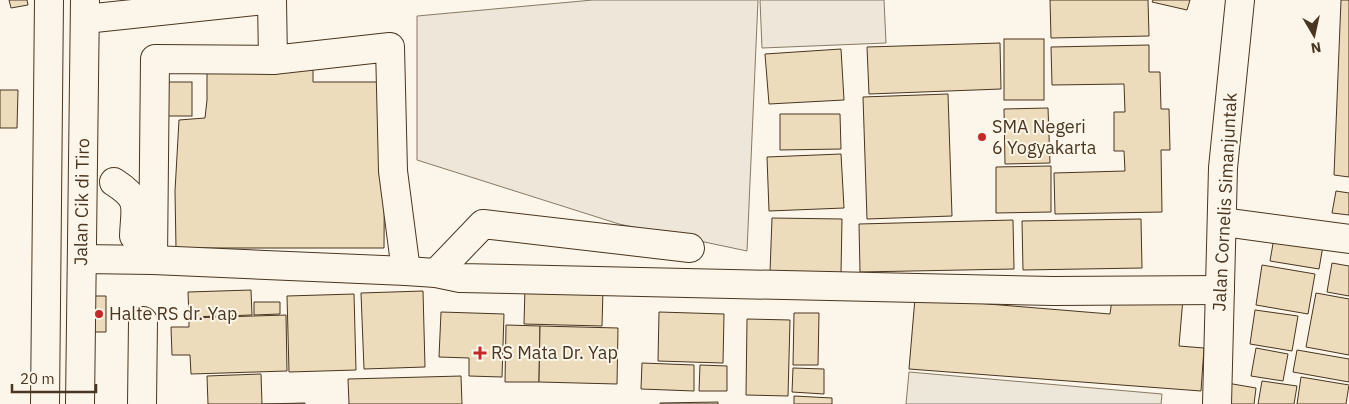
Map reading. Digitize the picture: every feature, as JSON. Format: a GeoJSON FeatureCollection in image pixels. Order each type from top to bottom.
{"type":"FeatureCollection","features":[{"type":"Feature","properties":{"kind":"main road"},"geometry":{"type":"LineString","coordinates":[[49,11],[265,0]]}},
{"type":"Feature","properties":{"kind":"main road"},"geometry":{"type":"LineString","coordinates":[[272,0],[273,60]]}},
{"type":"Feature","properties":{"kind":"main road","name":"Jalan Cornelis Simanjuntak"},"geometry":{"type":"LineString","coordinates":[[1217,404],[1224,168],[1240,0]]}},
{"type":"Feature","properties":{"kind":"main road","name":"Jalan Cik di Tiro"},"geometry":{"type":"LineString","coordinates":[[80,404],[85,10]]}},
{"type":"Feature","properties":{"kind":"main road","name":"Jalan Cik di Tiro"},"geometry":{"type":"LineString","coordinates":[[45,404],[49,11]]}},
{"type":"Feature","properties":{"kind":"main road"},"geometry":{"type":"LineString","coordinates":[[153,260],[155,59],[273,60],[390,46],[393,171],[406,271]]}},
{"type":"Feature","properties":{"kind":"main road"},"geometry":{"type":"LineString","coordinates":[[83,182],[153,183]]}},
{"type":"Feature","properties":{"kind":"main road"},"geometry":{"type":"LineString","coordinates":[[114,182],[129,192],[135,202],[134,244],[132,250],[118,260]]}},
{"type":"Feature","properties":{"kind":"main road"},"geometry":{"type":"LineString","coordinates":[[1223,222],[1349,239]]}},
{"type":"Feature","properties":{"kind":"main road"},"geometry":{"type":"LineString","coordinates":[[448,275],[483,224],[690,248]]}},
{"type":"Feature","properties":{"kind":"main road"},"geometry":{"type":"LineString","coordinates":[[82,259],[153,260],[406,271],[448,275],[1053,291],[1220,290]]}},
{"type":"Feature","properties":{"kind":"main road"},"geometry":{"type":"LineString","coordinates":[[142,404],[143,321]]}},
{"type":"Feature","properties":{"kind":"shaded area"},"geometry":{"type":"Polygon","coordinates":[[[593,0],[758,0],[747,251],[619,224],[417,160],[417,16],[593,0]]]}},
{"type":"Feature","properties":{"kind":"shaded area"},"geometry":{"type":"Polygon","coordinates":[[[760,0],[884,0],[886,43],[762,48],[760,0]]]}},
{"type":"Feature","properties":{"kind":"shaded area"},"geometry":{"type":"Polygon","coordinates":[[[909,372],[1162,394],[1161,404],[906,404],[909,372]]]}},
{"type":"Feature","properties":{"kind":"building"},"geometry":{"type":"Polygon","coordinates":[[[9,0],[27,0],[28,5],[11,8],[9,0]]]}},
{"type":"Feature","properties":{"kind":"building"},"geometry":{"type":"Polygon","coordinates":[[[1050,0],[1148,0],[1149,36],[1051,38],[1050,0]]]}},
{"type":"Feature","properties":{"kind":"building"},"geometry":{"type":"Polygon","coordinates":[[[1153,0],[1190,0],[1187,10],[1152,2],[1153,0]]]}},
{"type":"Feature","properties":{"kind":"building"},"geometry":{"type":"Polygon","coordinates":[[[1341,0],[1349,0],[1349,177],[1334,175],[1341,0]]]}},
{"type":"Feature","properties":{"kind":"building"},"geometry":{"type":"Polygon","coordinates":[[[1004,39],[1044,39],[1044,100],[1004,100],[1004,39]]]}},
{"type":"Feature","properties":{"kind":"building"},"geometry":{"type":"Polygon","coordinates":[[[1000,43],[1001,89],[869,94],[867,47],[1000,43]]]}},
{"type":"Feature","properties":{"kind":"building"},"geometry":{"type":"Polygon","coordinates":[[[1149,45],[1149,72],[1160,72],[1161,109],[1169,109],[1170,150],[1161,150],[1162,212],[1055,214],[1054,173],[1125,171],[1124,151],[1114,151],[1114,112],[1125,112],[1124,84],[1052,85],[1051,47],[1149,45]]]}},
{"type":"Feature","properties":{"kind":"building"},"geometry":{"type":"Polygon","coordinates":[[[841,49],[844,100],[769,104],[765,54],[841,49]]]}},
{"type":"Feature","properties":{"kind":"building"},"geometry":{"type":"Polygon","coordinates":[[[207,66],[313,66],[313,82],[385,82],[384,248],[176,248],[175,191],[179,120],[205,118],[207,66]]]}},
{"type":"Feature","properties":{"kind":"building"},"geometry":{"type":"Polygon","coordinates":[[[157,82],[192,82],[192,116],[157,116],[157,82]]]}},
{"type":"Feature","properties":{"kind":"building"},"geometry":{"type":"Polygon","coordinates":[[[0,90],[18,90],[17,128],[0,128],[0,90]]]}},
{"type":"Feature","properties":{"kind":"building"},"geometry":{"type":"Polygon","coordinates":[[[948,94],[952,216],[867,219],[863,97],[948,94]]]}},
{"type":"Feature","properties":{"kind":"building"},"geometry":{"type":"Polygon","coordinates":[[[1048,108],[1050,163],[1005,164],[1004,109],[1048,108]]]}},
{"type":"Feature","properties":{"kind":"building"},"geometry":{"type":"Polygon","coordinates":[[[780,114],[840,114],[841,149],[780,150],[780,114]]]}},
{"type":"Feature","properties":{"kind":"building"},"geometry":{"type":"Polygon","coordinates":[[[841,154],[844,208],[769,211],[767,157],[841,154]]]}},
{"type":"Feature","properties":{"kind":"building"},"geometry":{"type":"Polygon","coordinates":[[[1051,166],[1051,212],[996,213],[996,167],[1051,166]]]}},
{"type":"Feature","properties":{"kind":"building"},"geometry":{"type":"Polygon","coordinates":[[[1336,191],[1349,193],[1349,215],[1332,213],[1336,191]]]}},
{"type":"Feature","properties":{"kind":"building"},"geometry":{"type":"Polygon","coordinates":[[[772,218],[842,219],[841,274],[770,272],[772,218]]]}},
{"type":"Feature","properties":{"kind":"building"},"geometry":{"type":"Polygon","coordinates":[[[1141,219],[1142,268],[1023,270],[1022,221],[1141,219]]]}},
{"type":"Feature","properties":{"kind":"building"},"geometry":{"type":"Polygon","coordinates":[[[1013,220],[1014,269],[860,272],[859,224],[1013,220]]]}},
{"type":"Feature","properties":{"kind":"building"},"geometry":{"type":"Polygon","coordinates":[[[1275,232],[1324,240],[1319,269],[1270,261],[1275,232]]]}},
{"type":"Feature","properties":{"kind":"building"},"geometry":{"type":"Polygon","coordinates":[[[1332,263],[1349,266],[1349,296],[1327,292],[1332,263]]]}},
{"type":"Feature","properties":{"kind":"building"},"geometry":{"type":"Polygon","coordinates":[[[1262,265],[1315,274],[1308,314],[1256,305],[1262,265]]]}},
{"type":"Feature","properties":{"kind":"building"},"geometry":{"type":"Polygon","coordinates":[[[525,287],[603,289],[602,326],[524,324],[525,287]]]}},
{"type":"Feature","properties":{"kind":"building"},"geometry":{"type":"Polygon","coordinates":[[[251,290],[252,315],[189,317],[188,292],[251,290]]]}},
{"type":"Feature","properties":{"kind":"building"},"geometry":{"type":"Polygon","coordinates":[[[423,291],[425,367],[364,369],[361,293],[423,291]]]}},
{"type":"Feature","properties":{"kind":"building"},"geometry":{"type":"Polygon","coordinates":[[[1113,292],[1183,298],[1179,346],[1204,348],[1201,391],[909,369],[915,298],[1110,314],[1113,292]]]}},
{"type":"Feature","properties":{"kind":"building"},"geometry":{"type":"Polygon","coordinates":[[[1316,293],[1349,299],[1349,355],[1306,347],[1316,293]]]}},
{"type":"Feature","properties":{"kind":"building"},"geometry":{"type":"Polygon","coordinates":[[[354,294],[356,370],[289,372],[287,296],[354,294]]]}},
{"type":"Feature","properties":{"kind":"building","name":"Halte RS dr. Yap"},"geometry":{"type":"Polygon","coordinates":[[[93,296],[106,296],[106,332],[92,332],[93,296]]]}},
{"type":"Feature","properties":{"kind":"building"},"geometry":{"type":"Polygon","coordinates":[[[254,302],[280,302],[280,314],[254,315],[254,302]]]}},
{"type":"Feature","properties":{"kind":"building"},"geometry":{"type":"Polygon","coordinates":[[[1255,310],[1298,316],[1292,351],[1250,344],[1255,310]]]}},
{"type":"Feature","properties":{"kind":"building"},"geometry":{"type":"Polygon","coordinates":[[[441,312],[504,314],[502,377],[469,376],[469,358],[439,357],[441,312]]]}},
{"type":"Feature","properties":{"kind":"building"},"geometry":{"type":"Polygon","coordinates":[[[659,312],[724,314],[723,363],[658,361],[659,312]]]}},
{"type":"Feature","properties":{"kind":"building"},"geometry":{"type":"Polygon","coordinates":[[[794,313],[819,313],[818,365],[793,365],[794,313]]]}},
{"type":"Feature","properties":{"kind":"building"},"geometry":{"type":"Polygon","coordinates":[[[286,315],[287,371],[191,374],[190,355],[172,355],[171,327],[189,327],[189,318],[286,315]]]}},
{"type":"Feature","properties":{"kind":"building"},"geometry":{"type":"Polygon","coordinates":[[[747,319],[790,320],[788,396],[746,395],[747,319]]]}},
{"type":"Feature","properties":{"kind":"building"},"geometry":{"type":"Polygon","coordinates":[[[506,325],[540,326],[539,382],[505,382],[506,325]]]}},
{"type":"Feature","properties":{"kind":"building"},"geometry":{"type":"Polygon","coordinates":[[[540,326],[618,328],[617,384],[539,382],[540,326]]]}},
{"type":"Feature","properties":{"kind":"building"},"geometry":{"type":"Polygon","coordinates":[[[1256,348],[1288,354],[1283,381],[1251,376],[1256,348]]]}},
{"type":"Feature","properties":{"kind":"building"},"geometry":{"type":"Polygon","coordinates":[[[1297,350],[1349,359],[1349,382],[1293,372],[1297,350]]]}},
{"type":"Feature","properties":{"kind":"building"},"geometry":{"type":"Polygon","coordinates":[[[642,363],[694,365],[694,391],[641,389],[642,363]]]}},
{"type":"Feature","properties":{"kind":"building"},"geometry":{"type":"Polygon","coordinates":[[[700,365],[727,366],[727,391],[699,391],[700,365]]]}},
{"type":"Feature","properties":{"kind":"building"},"geometry":{"type":"Polygon","coordinates":[[[793,368],[824,369],[824,394],[792,392],[793,368]]]}},
{"type":"Feature","properties":{"kind":"building"},"geometry":{"type":"Polygon","coordinates":[[[261,374],[262,404],[208,404],[207,376],[261,374]]]}},
{"type":"Feature","properties":{"kind":"building"},"geometry":{"type":"Polygon","coordinates":[[[461,376],[462,404],[349,404],[348,379],[461,376]]]}},
{"type":"Feature","properties":{"kind":"building"},"geometry":{"type":"Polygon","coordinates":[[[1301,377],[1349,385],[1346,404],[1297,404],[1301,377]]]}},
{"type":"Feature","properties":{"kind":"building"},"geometry":{"type":"Polygon","coordinates":[[[1262,381],[1297,386],[1294,404],[1258,404],[1262,381]]]}},
{"type":"Feature","properties":{"kind":"building"},"geometry":{"type":"Polygon","coordinates":[[[1227,383],[1256,388],[1254,404],[1224,404],[1227,383]]]}},
{"type":"Feature","properties":{"kind":"building"},"geometry":{"type":"Polygon","coordinates":[[[794,396],[832,398],[832,404],[794,404],[794,396]]]}},
{"type":"Feature","properties":{"kind":"building"},"geometry":{"type":"Polygon","coordinates":[[[718,402],[718,404],[660,404],[660,403],[718,402]]]}},
{"type":"Feature","properties":{"kind":"building"},"geometry":{"type":"Polygon","coordinates":[[[305,403],[305,404],[262,404],[305,403]]]}},
{"type":"Feature","properties":{"kind":"place","name":"SMA Negeri 6 Yogyakarta"},"geometry":{"type":"Point","coordinates":[982,137]}},
{"type":"Feature","properties":{"kind":"place","name":"Halte RS dr. Yap"},"geometry":{"type":"Point","coordinates":[99,314]}},
{"type":"Feature","properties":{"kind":"place","name":"RS Mata Dr. Yap"},"geometry":{"type":"Point","coordinates":[480,353]}}]}
